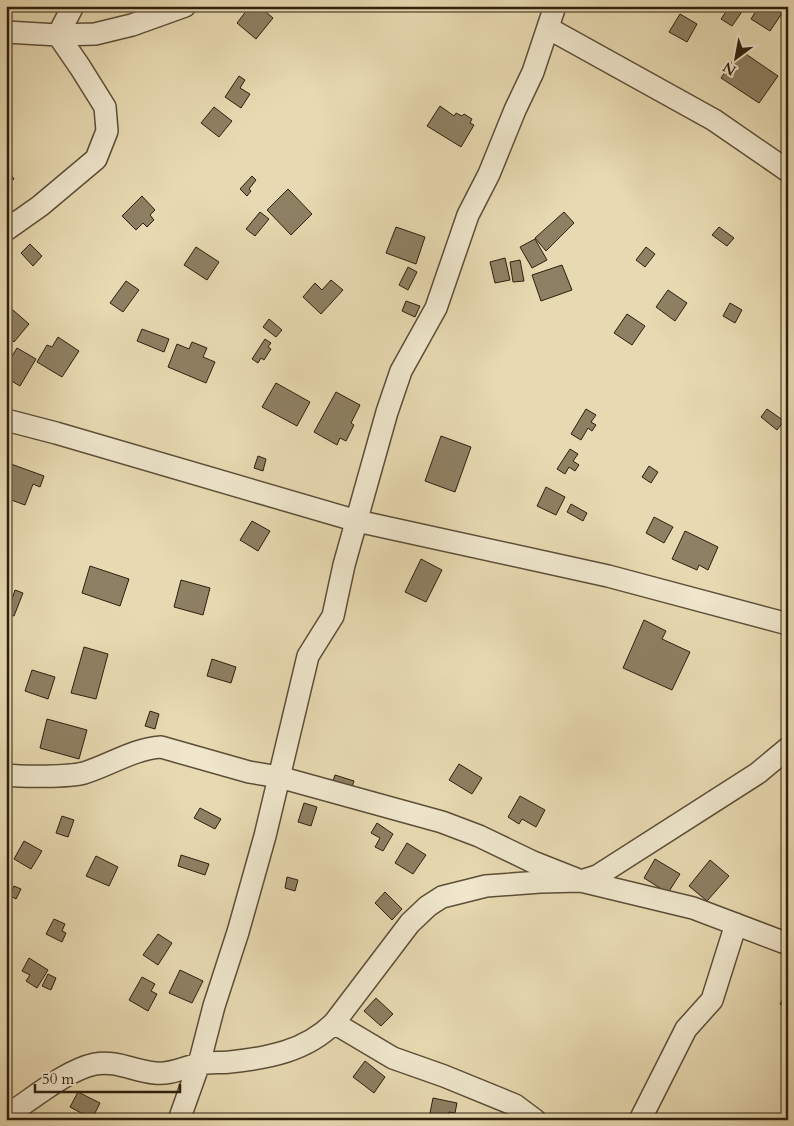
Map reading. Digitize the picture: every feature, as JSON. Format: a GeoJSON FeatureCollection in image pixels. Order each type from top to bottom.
{"type":"FeatureCollection","features":[{"type":"Feature","properties":{"kind":"street"},"geometry":{"type":"LineString","coordinates":[[58,35],[74,6]]}},
{"type":"Feature","properties":{"kind":"street"},"geometry":{"type":"LineString","coordinates":[[6,32],[58,35],[95,34],[132,25],[186,6]]}},
{"type":"Feature","properties":{"kind":"street"},"geometry":{"type":"LineString","coordinates":[[179,1120],[199,1064],[214,1006],[238,932],[265,836],[308,656],[333,616],[344,565],[387,412],[401,372],[436,308],[468,215],[489,174],[514,110],[532,72],[555,6]]}},
{"type":"Feature","properties":{"kind":"street"},"geometry":{"type":"LineString","coordinates":[[548,28],[714,120],[788,171]]}},
{"type":"Feature","properties":{"kind":"street"},"geometry":{"type":"LineString","coordinates":[[6,230],[40,206],[96,159],[107,132],[105,107],[58,35]]}},
{"type":"Feature","properties":{"kind":"street"},"geometry":{"type":"LineString","coordinates":[[6,420],[357,521],[608,576],[788,624]]}},
{"type":"Feature","properties":{"kind":"street"},"geometry":{"type":"LineString","coordinates":[[6,775],[68,775],[82,773],[132,753],[160,747],[249,772],[279,776],[442,822],[479,836],[533,862],[581,882],[693,908],[788,944]]}},
{"type":"Feature","properties":{"kind":"street"},"geometry":{"type":"LineString","coordinates":[[6,1116],[57,1082],[74,1072],[94,1064],[122,1064],[156,1073],[171,1072],[199,1064],[228,1062],[282,1053],[307,1044],[323,1034],[334,1023],[410,923],[428,906],[442,897],[486,886],[540,882],[581,882],[597,876],[738,786],[769,765],[788,748]]}},
{"type":"Feature","properties":{"kind":"street"},"geometry":{"type":"LineString","coordinates":[[640,1120],[686,1030],[712,1000],[736,924]]}},
{"type":"Feature","properties":{"kind":"street"},"geometry":{"type":"LineString","coordinates":[[334,1023],[393,1058],[444,1076],[512,1113],[535,1120]]}},
{"type":"Feature","properties":{"kind":"building"},"geometry":{"type":"Polygon","coordinates":[[[250,6],[259,6],[273,18],[256,39],[237,23],[250,6]]]}},
{"type":"Feature","properties":{"kind":"building"},"geometry":{"type":"Polygon","coordinates":[[[730,6],[746,6],[732,26],[721,19],[730,6]]]}},
{"type":"Feature","properties":{"kind":"building"},"geometry":{"type":"Polygon","coordinates":[[[759,6],[787,6],[770,31],[751,19],[759,6]]]}},
{"type":"Feature","properties":{"kind":"building"},"geometry":{"type":"Polygon","coordinates":[[[680,14],[697,24],[687,42],[669,32],[680,14]]]}},
{"type":"Feature","properties":{"kind":"building"},"geometry":{"type":"Polygon","coordinates":[[[740,50],[778,76],[759,103],[721,78],[740,50]]]}},
{"type":"Feature","properties":{"kind":"building"},"geometry":{"type":"Polygon","coordinates":[[[239,76],[245,80],[240,88],[250,94],[241,108],[225,97],[239,76]]]}},
{"type":"Feature","properties":{"kind":"building"},"geometry":{"type":"Polygon","coordinates":[[[440,106],[454,116],[456,113],[462,116],[464,114],[472,119],[470,123],[474,125],[461,147],[427,126],[440,106]]]}},
{"type":"Feature","properties":{"kind":"building"},"geometry":{"type":"Polygon","coordinates":[[[214,107],[232,121],[219,137],[201,123],[214,107]]]}},
{"type":"Feature","properties":{"kind":"building"},"geometry":{"type":"Polygon","coordinates":[[[6,167],[14,179],[6,184],[6,167]]]}},
{"type":"Feature","properties":{"kind":"building"},"geometry":{"type":"Polygon","coordinates":[[[252,176],[256,180],[249,189],[251,191],[247,196],[240,189],[252,176]]]}},
{"type":"Feature","properties":{"kind":"building"},"geometry":{"type":"Polygon","coordinates":[[[288,189],[312,214],[291,235],[267,210],[288,189]]]}},
{"type":"Feature","properties":{"kind":"building"},"geometry":{"type":"Polygon","coordinates":[[[142,196],[155,210],[150,215],[154,220],[147,227],[143,223],[136,230],[122,216],[142,196]]]}},
{"type":"Feature","properties":{"kind":"building"},"geometry":{"type":"Polygon","coordinates":[[[260,212],[269,219],[255,236],[246,229],[260,212]]]}},
{"type":"Feature","properties":{"kind":"building"},"geometry":{"type":"Polygon","coordinates":[[[564,212],[574,223],[546,251],[535,238],[564,212]]]}},
{"type":"Feature","properties":{"kind":"building"},"geometry":{"type":"Polygon","coordinates":[[[396,227],[425,237],[416,264],[386,253],[396,227]]]}},
{"type":"Feature","properties":{"kind":"building"},"geometry":{"type":"Polygon","coordinates":[[[719,227],[734,238],[727,246],[712,235],[719,227]]]}},
{"type":"Feature","properties":{"kind":"building"},"geometry":{"type":"Polygon","coordinates":[[[535,239],[547,260],[532,268],[520,247],[535,239]]]}},
{"type":"Feature","properties":{"kind":"building"},"geometry":{"type":"Polygon","coordinates":[[[30,244],[42,256],[33,266],[21,253],[30,244]]]}},
{"type":"Feature","properties":{"kind":"building"},"geometry":{"type":"Polygon","coordinates":[[[196,247],[219,262],[207,280],[184,265],[196,247]]]}},
{"type":"Feature","properties":{"kind":"building"},"geometry":{"type":"Polygon","coordinates":[[[646,247],[655,254],[645,267],[636,260],[646,247]]]}},
{"type":"Feature","properties":{"kind":"building"},"geometry":{"type":"Polygon","coordinates":[[[505,258],[510,280],[495,283],[490,262],[505,258]]]}},
{"type":"Feature","properties":{"kind":"building"},"geometry":{"type":"Polygon","coordinates":[[[520,260],[524,281],[513,282],[510,262],[520,260]]]}},
{"type":"Feature","properties":{"kind":"building"},"geometry":{"type":"Polygon","coordinates":[[[562,265],[572,290],[541,301],[532,275],[562,265]]]}},
{"type":"Feature","properties":{"kind":"building"},"geometry":{"type":"Polygon","coordinates":[[[408,267],[417,272],[408,290],[399,285],[408,267]]]}},
{"type":"Feature","properties":{"kind":"building"},"geometry":{"type":"Polygon","coordinates":[[[331,280],[343,290],[321,314],[303,297],[315,283],[322,290],[331,280]]]}},
{"type":"Feature","properties":{"kind":"building"},"geometry":{"type":"Polygon","coordinates":[[[126,281],[139,290],[123,312],[110,303],[126,281]]]}},
{"type":"Feature","properties":{"kind":"building"},"geometry":{"type":"Polygon","coordinates":[[[668,290],[687,303],[675,321],[656,307],[668,290]]]}},
{"type":"Feature","properties":{"kind":"building"},"geometry":{"type":"Polygon","coordinates":[[[406,301],[420,306],[415,317],[402,311],[406,301]]]}},
{"type":"Feature","properties":{"kind":"building"},"geometry":{"type":"Polygon","coordinates":[[[730,303],[742,310],[735,323],[723,316],[730,303]]]}},
{"type":"Feature","properties":{"kind":"building"},"geometry":{"type":"Polygon","coordinates":[[[6,304],[29,324],[14,342],[6,335],[6,304]]]}},
{"type":"Feature","properties":{"kind":"building"},"geometry":{"type":"Polygon","coordinates":[[[627,314],[645,326],[632,345],[614,333],[627,314]]]}},
{"type":"Feature","properties":{"kind":"building"},"geometry":{"type":"Polygon","coordinates":[[[269,319],[282,330],[276,337],[263,327],[269,319]]]}},
{"type":"Feature","properties":{"kind":"building"},"geometry":{"type":"Polygon","coordinates":[[[142,329],[169,339],[164,352],[137,341],[142,329]]]}},
{"type":"Feature","properties":{"kind":"building"},"geometry":{"type":"Polygon","coordinates":[[[58,337],[79,351],[62,377],[37,362],[47,345],[52,347],[58,337]]]}},
{"type":"Feature","properties":{"kind":"building"},"geometry":{"type":"Polygon","coordinates":[[[265,339],[271,343],[268,347],[271,349],[264,360],[261,358],[258,363],[252,359],[265,339]]]}},
{"type":"Feature","properties":{"kind":"building"},"geometry":{"type":"Polygon","coordinates":[[[192,342],[207,348],[203,357],[215,362],[206,383],[168,367],[177,344],[189,349],[192,342]]]}},
{"type":"Feature","properties":{"kind":"building"},"geometry":{"type":"Polygon","coordinates":[[[17,348],[36,359],[20,386],[8,379],[12,374],[6,370],[6,366],[17,348]]]}},
{"type":"Feature","properties":{"kind":"building"},"geometry":{"type":"Polygon","coordinates":[[[276,383],[310,402],[297,426],[262,407],[276,383]]]}},
{"type":"Feature","properties":{"kind":"building"},"geometry":{"type":"Polygon","coordinates":[[[336,392],[360,405],[351,423],[354,425],[346,441],[340,438],[337,445],[314,432],[336,392]]]}},
{"type":"Feature","properties":{"kind":"building"},"geometry":{"type":"Polygon","coordinates":[[[586,409],[596,415],[591,422],[596,425],[592,431],[588,428],[581,440],[571,434],[586,409]]]}},
{"type":"Feature","properties":{"kind":"building"},"geometry":{"type":"Polygon","coordinates":[[[767,409],[784,421],[777,430],[761,417],[767,409]]]}},
{"type":"Feature","properties":{"kind":"building"},"geometry":{"type":"Polygon","coordinates":[[[441,436],[471,447],[455,492],[425,481],[441,436]]]}},
{"type":"Feature","properties":{"kind":"building"},"geometry":{"type":"Polygon","coordinates":[[[570,449],[578,454],[573,461],[579,465],[575,471],[569,467],[565,474],[557,469],[570,449]]]}},
{"type":"Feature","properties":{"kind":"building"},"geometry":{"type":"Polygon","coordinates":[[[258,456],[266,459],[263,471],[254,468],[258,456]]]}},
{"type":"Feature","properties":{"kind":"building"},"geometry":{"type":"Polygon","coordinates":[[[11,464],[44,476],[40,487],[33,484],[25,505],[6,498],[6,489],[11,476],[7,474],[11,464]]]}},
{"type":"Feature","properties":{"kind":"building"},"geometry":{"type":"Polygon","coordinates":[[[649,466],[658,472],[651,483],[642,477],[649,466]]]}},
{"type":"Feature","properties":{"kind":"building"},"geometry":{"type":"Polygon","coordinates":[[[546,487],[565,497],[556,515],[537,506],[546,487]]]}},
{"type":"Feature","properties":{"kind":"building"},"geometry":{"type":"Polygon","coordinates":[[[571,504],[587,513],[583,521],[567,512],[571,504]]]}},
{"type":"Feature","properties":{"kind":"building"},"geometry":{"type":"Polygon","coordinates":[[[654,517],[673,527],[664,543],[646,533],[654,517]]]}},
{"type":"Feature","properties":{"kind":"building"},"geometry":{"type":"Polygon","coordinates":[[[252,521],[270,531],[258,551],[240,540],[252,521]]]}},
{"type":"Feature","properties":{"kind":"building"},"geometry":{"type":"Polygon","coordinates":[[[685,531],[718,547],[708,570],[699,565],[697,570],[672,559],[685,531]]]}},
{"type":"Feature","properties":{"kind":"building"},"geometry":{"type":"Polygon","coordinates":[[[421,559],[442,570],[426,602],[405,592],[421,559]]]}},
{"type":"Feature","properties":{"kind":"building"},"geometry":{"type":"Polygon","coordinates":[[[90,566],[129,579],[120,606],[82,593],[90,566]]]}},
{"type":"Feature","properties":{"kind":"building"},"geometry":{"type":"Polygon","coordinates":[[[181,580],[210,588],[203,615],[174,607],[181,580]]]}},
{"type":"Feature","properties":{"kind":"building"},"geometry":{"type":"Polygon","coordinates":[[[15,590],[23,593],[14,616],[7,614],[15,590]]]}},
{"type":"Feature","properties":{"kind":"building"},"geometry":{"type":"Polygon","coordinates":[[[644,620],[666,631],[662,639],[690,652],[672,690],[623,668],[644,620]]]}},
{"type":"Feature","properties":{"kind":"building"},"geometry":{"type":"Polygon","coordinates":[[[84,647],[108,654],[96,699],[71,693],[84,647]]]}},
{"type":"Feature","properties":{"kind":"building"},"geometry":{"type":"Polygon","coordinates":[[[212,659],[236,667],[231,683],[207,676],[212,659]]]}},
{"type":"Feature","properties":{"kind":"building"},"geometry":{"type":"Polygon","coordinates":[[[32,670],[55,677],[48,699],[25,691],[32,670]]]}},
{"type":"Feature","properties":{"kind":"building"},"geometry":{"type":"Polygon","coordinates":[[[150,711],[159,714],[155,729],[145,726],[150,711]]]}},
{"type":"Feature","properties":{"kind":"building"},"geometry":{"type":"Polygon","coordinates":[[[47,719],[87,730],[79,759],[40,748],[47,719]]]}},
{"type":"Feature","properties":{"kind":"building"},"geometry":{"type":"Polygon","coordinates":[[[459,764],[482,778],[472,794],[449,780],[459,764]]]}},
{"type":"Feature","properties":{"kind":"building"},"geometry":{"type":"Polygon","coordinates":[[[335,775],[354,781],[351,790],[332,784],[335,775]]]}},
{"type":"Feature","properties":{"kind":"building"},"geometry":{"type":"Polygon","coordinates":[[[520,796],[545,810],[536,827],[522,819],[519,824],[508,817],[520,796]]]}},
{"type":"Feature","properties":{"kind":"building"},"geometry":{"type":"Polygon","coordinates":[[[304,803],[317,807],[311,826],[298,822],[304,803]]]}},
{"type":"Feature","properties":{"kind":"building"},"geometry":{"type":"Polygon","coordinates":[[[200,808],[221,819],[215,829],[194,818],[200,808]]]}},
{"type":"Feature","properties":{"kind":"building"},"geometry":{"type":"Polygon","coordinates":[[[62,816],[74,820],[68,837],[56,833],[62,816]]]}},
{"type":"Feature","properties":{"kind":"building"},"geometry":{"type":"Polygon","coordinates":[[[377,823],[393,834],[383,851],[375,847],[380,838],[371,833],[377,823]]]}},
{"type":"Feature","properties":{"kind":"building"},"geometry":{"type":"Polygon","coordinates":[[[24,841],[42,851],[31,869],[14,859],[24,841]]]}},
{"type":"Feature","properties":{"kind":"building"},"geometry":{"type":"Polygon","coordinates":[[[407,843],[426,855],[413,874],[395,863],[407,843]]]}},
{"type":"Feature","properties":{"kind":"building"},"geometry":{"type":"Polygon","coordinates":[[[181,855],[209,864],[205,875],[178,866],[181,855]]]}},
{"type":"Feature","properties":{"kind":"building"},"geometry":{"type":"Polygon","coordinates":[[[96,856],[118,867],[109,886],[86,876],[96,856]]]}},
{"type":"Feature","properties":{"kind":"building"},"geometry":{"type":"Polygon","coordinates":[[[655,859],[680,874],[668,893],[644,878],[655,859]]]}},
{"type":"Feature","properties":{"kind":"building"},"geometry":{"type":"Polygon","coordinates":[[[710,860],[729,876],[707,901],[689,886],[710,860]]]}},
{"type":"Feature","properties":{"kind":"building"},"geometry":{"type":"Polygon","coordinates":[[[287,877],[298,880],[295,891],[285,888],[287,877]]]}},
{"type":"Feature","properties":{"kind":"building"},"geometry":{"type":"Polygon","coordinates":[[[14,886],[21,889],[16,899],[9,895],[14,886]]]}},
{"type":"Feature","properties":{"kind":"building"},"geometry":{"type":"Polygon","coordinates":[[[385,892],[402,909],[392,920],[375,903],[385,892]]]}},
{"type":"Feature","properties":{"kind":"building"},"geometry":{"type":"Polygon","coordinates":[[[54,919],[65,924],[62,931],[66,933],[62,942],[46,934],[54,919]]]}},
{"type":"Feature","properties":{"kind":"building"},"geometry":{"type":"Polygon","coordinates":[[[158,934],[172,943],[158,965],[143,955],[158,934]]]}},
{"type":"Feature","properties":{"kind":"building"},"geometry":{"type":"Polygon","coordinates":[[[29,958],[48,970],[37,988],[26,981],[30,975],[22,971],[29,958]]]}},
{"type":"Feature","properties":{"kind":"building"},"geometry":{"type":"Polygon","coordinates":[[[180,970],[203,981],[192,1003],[169,993],[180,970]]]}},
{"type":"Feature","properties":{"kind":"building"},"geometry":{"type":"Polygon","coordinates":[[[48,974],[56,978],[51,990],[42,986],[48,974]]]}},
{"type":"Feature","properties":{"kind":"building"},"geometry":{"type":"Polygon","coordinates":[[[142,977],[155,984],[151,991],[157,994],[148,1011],[129,1000],[142,977]]]}},
{"type":"Feature","properties":{"kind":"building"},"geometry":{"type":"Polygon","coordinates":[[[788,990],[788,1008],[780,1004],[788,990]]]}},
{"type":"Feature","properties":{"kind":"building"},"geometry":{"type":"Polygon","coordinates":[[[376,998],[393,1014],[381,1026],[364,1011],[376,998]]]}},
{"type":"Feature","properties":{"kind":"building"},"geometry":{"type":"Polygon","coordinates":[[[365,1061],[385,1077],[374,1093],[353,1077],[365,1061]]]}},
{"type":"Feature","properties":{"kind":"building"},"geometry":{"type":"Polygon","coordinates":[[[78,1092],[100,1103],[92,1119],[70,1107],[78,1092]]]}},
{"type":"Feature","properties":{"kind":"building"},"geometry":{"type":"Polygon","coordinates":[[[433,1098],[457,1103],[455,1113],[449,1112],[448,1120],[429,1118],[433,1098]]]}}]}
